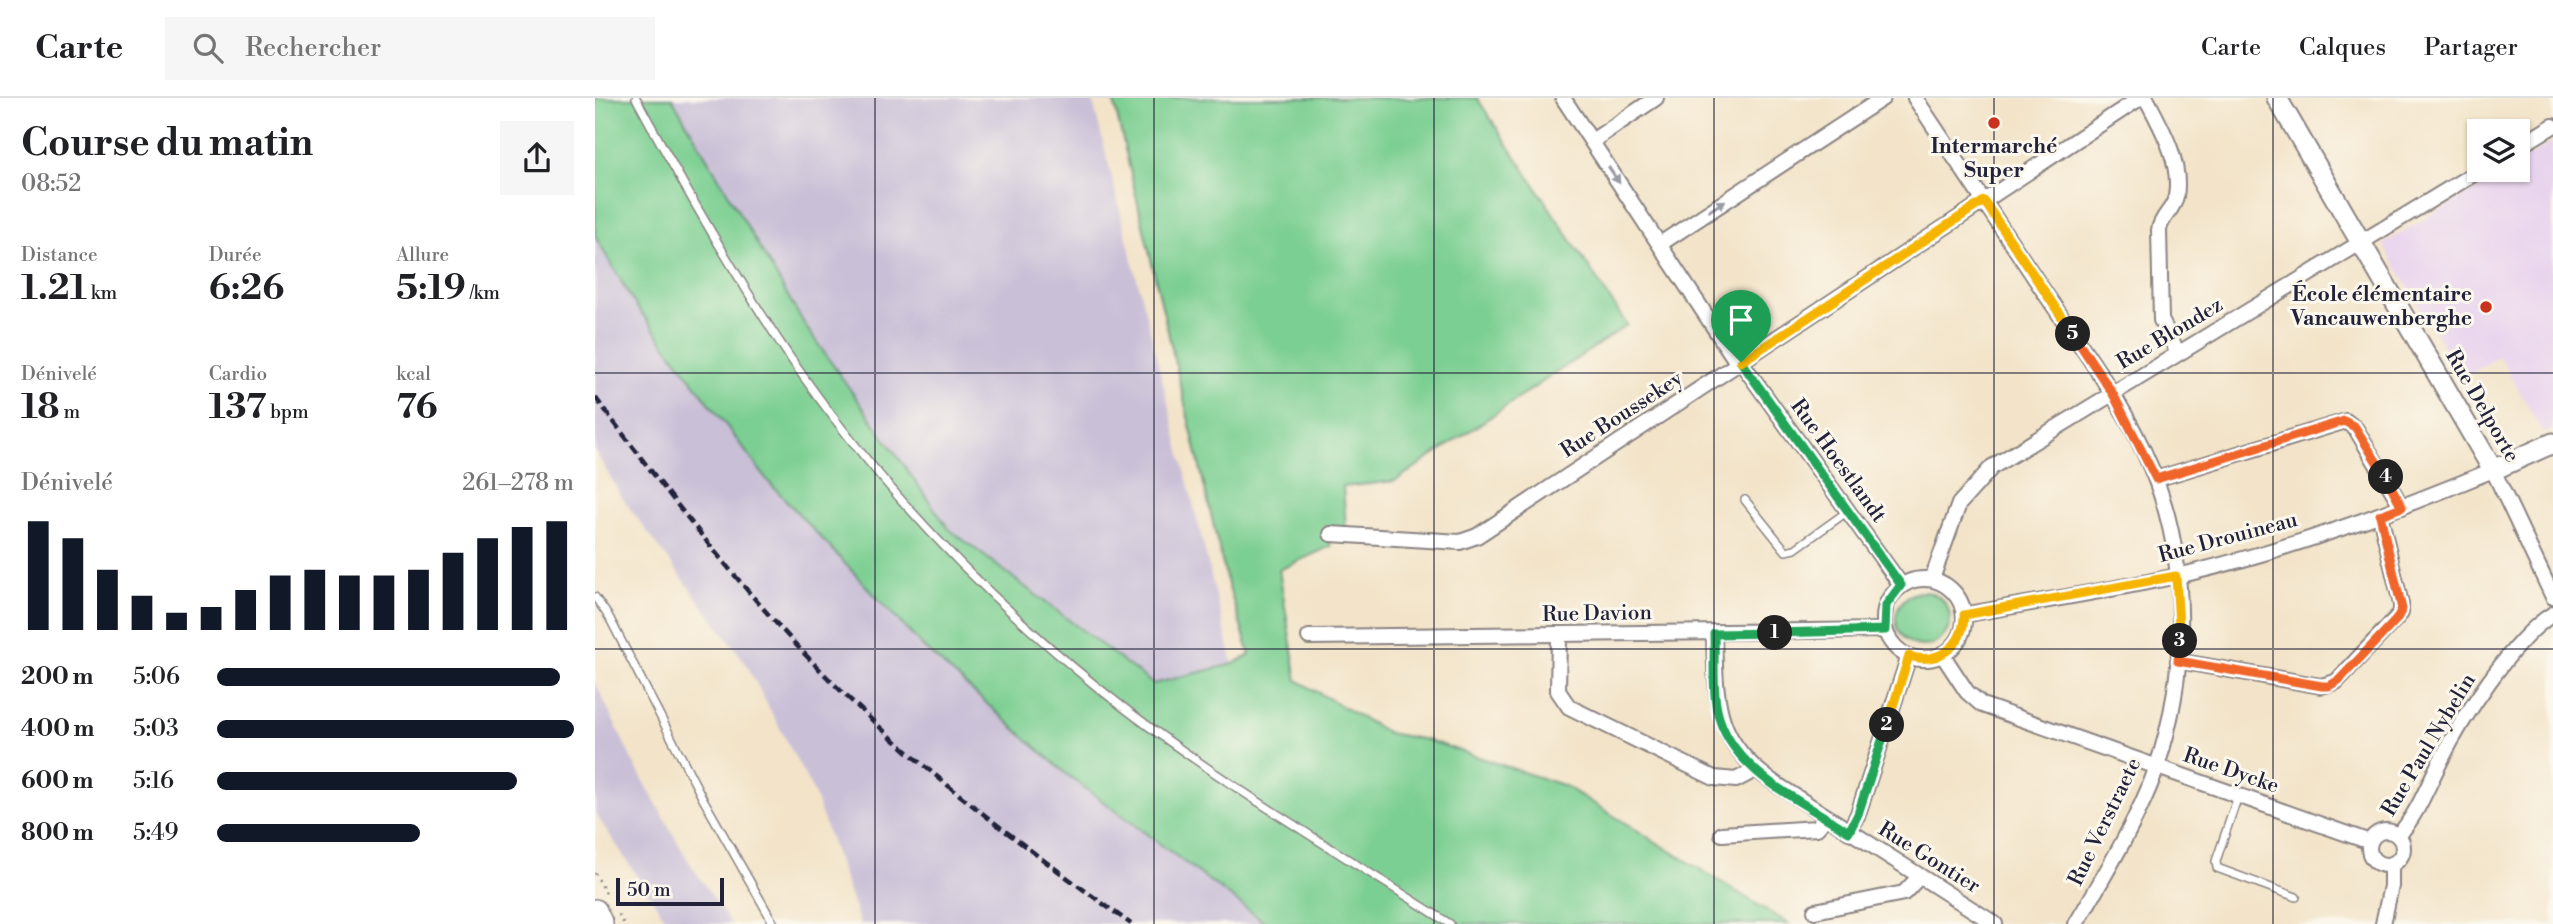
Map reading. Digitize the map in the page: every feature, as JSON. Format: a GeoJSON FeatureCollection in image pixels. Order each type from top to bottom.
{"type":"FeatureCollection","features":[{"type":"Feature","properties":{"kind":"main road"},"geometry":{"type":"LineString","coordinates":[[595,911],[601,924]]}},
{"type":"Feature","properties":{"kind":"street","name":"Rue Hoestlandt"},"geometry":{"type":"LineString","coordinates":[[1563,98],[1739,363],[1901,585]]}},
{"type":"Feature","properties":{"kind":"street"},"geometry":{"type":"LineString","coordinates":[[1591,141],[1656,98]]}},
{"type":"Feature","properties":{"kind":"street"},"geometry":{"type":"LineString","coordinates":[[1660,244],[1883,98]]}},
{"type":"Feature","properties":{"kind":"street","name":"Rue Verstraete"},"geometry":{"type":"LineString","coordinates":[[1915,98],[2113,394],[2156,479],[2169,519],[2176,576],[2178,661],[2157,767],[2076,924]]}},
{"type":"Feature","properties":{"kind":"street","name":"Rue Boussekey"},"geometry":{"type":"LineString","coordinates":[[1331,534],[1469,540],[2140,98]]}},
{"type":"Feature","properties":{"kind":"street"},"geometry":{"type":"LineString","coordinates":[[2146,98],[2169,144],[2176,191],[2175,201],[2161,220],[2159,230],[2161,320],[2178,353]]}},
{"type":"Feature","properties":{"kind":"street","name":"Rue Delporte"},"geometry":{"type":"LineString","coordinates":[[2277,98],[2493,470],[2553,597]]}},
{"type":"Feature","properties":{"kind":"street"},"geometry":{"type":"LineString","coordinates":[[2530,140],[2553,126]]}},
{"type":"Feature","properties":{"kind":"street","name":"Rue Blondez"},"geometry":{"type":"LineString","coordinates":[[1932,579],[1955,511],[1980,477],[1999,462],[2467,178]]}},
{"type":"Feature","properties":{"kind":"street"},"geometry":{"type":"LineString","coordinates":[[2156,479],[2346,421],[2356,429],[2402,507]]}},
{"type":"Feature","properties":{"kind":"street"},"geometry":{"type":"LineString","coordinates":[[2493,470],[2553,443]]}},
{"type":"Feature","properties":{"kind":"street","name":"Rue Drouineau"},"geometry":{"type":"LineString","coordinates":[[1964,615],[2176,576],[2269,552],[2402,507],[2493,470]]}},
{"type":"Feature","properties":{"kind":"street"},"geometry":{"type":"LineString","coordinates":[[2178,661],[2322,686],[2336,682],[2396,620],[2402,609],[2380,515]]}},
{"type":"Feature","properties":{"kind":"street"},"geometry":{"type":"LineString","coordinates":[[1916,579],[1932,579],[1954,592],[1964,615],[1959,638],[1942,654],[1928,659],[1909,656],[1894,646],[1885,630],[1886,605],[1901,585],[1916,579]]}},
{"type":"Feature","properties":{"kind":"street","name":"Rue Paul Nybelin"},"geometry":{"type":"LineString","coordinates":[[2398,836],[2417,813],[2441,760],[2480,696],[2517,649],[2553,614]]}},
{"type":"Feature","properties":{"kind":"street","name":"Rue Davion"},"geometry":{"type":"LineString","coordinates":[[1309,637],[1885,630]]}},
{"type":"Feature","properties":{"kind":"street","name":"Rue Gontier"},"geometry":{"type":"LineString","coordinates":[[1714,634],[1716,696],[1720,719],[1735,747],[1755,770],[1994,924]]}},
{"type":"Feature","properties":{"kind":"street"},"geometry":{"type":"LineString","coordinates":[[1559,636],[1558,691],[1569,707],[1714,778],[1736,780],[1755,770]]}},
{"type":"Feature","properties":{"kind":"street","name":"Rue Dycke"},"geometry":{"type":"LineString","coordinates":[[1942,654],[1967,692],[1982,705],[2370,842]]}},
{"type":"Feature","properties":{"kind":"street"},"geometry":{"type":"LineString","coordinates":[[1849,832],[1858,814],[1909,656]]}},
{"type":"Feature","properties":{"kind":"street"},"geometry":{"type":"LineString","coordinates":[[1722,834],[1817,828],[1826,817]]}},
{"type":"Feature","properties":{"kind":"street"},"geometry":{"type":"LineString","coordinates":[[2383,924],[2391,886],[2391,865],[2402,855],[2403,844],[2398,836],[2382,831],[2370,842],[2369,851],[2374,861],[2391,865]]}},
{"type":"Feature","properties":{"kind":"street"},"geometry":{"type":"LineString","coordinates":[[1815,911],[1900,894],[1910,889],[1919,877]]}},
{"type":"Feature","properties":{"kind":"lane"},"geometry":{"type":"LineString","coordinates":[[636,98],[723,253],[787,354],[890,485],[947,550],[1050,647],[1145,724],[1237,788],[1450,924]]}},
{"type":"Feature","properties":{"kind":"lane"},"geometry":{"type":"LineString","coordinates":[[1745,500],[1786,551],[1795,549],[1848,511]]}},
{"type":"Feature","properties":{"kind":"lane"},"geometry":{"type":"LineString","coordinates":[[595,597],[609,617],[709,810],[774,924]]}},
{"type":"Feature","properties":{"kind":"lane"},"geometry":{"type":"LineString","coordinates":[[2238,796],[2216,861],[2217,868],[2296,897]]}},
{"type":"Feature","properties":{"kind":"shaded area"},"geometry":{"type":"Polygon","coordinates":[[[672,98],[1092,98],[1233,664],[1153,684],[949,529],[806,327],[672,98]]]}},
{"type":"Feature","properties":{"kind":"shaded area","name":"École élémentaire Vancauwenberghe"},"geometry":{"type":"Polygon","coordinates":[[[2553,142],[2553,429],[2543,433],[2499,356],[2462,379],[2383,244],[2487,182],[2530,182],[2530,156],[2553,142]]]}},
{"type":"Feature","properties":{"kind":"shaded area"},"geometry":{"type":"Polygon","coordinates":[[[595,236],[634,303],[768,481],[923,647],[1065,773],[1267,924],[860,924],[814,793],[745,662],[623,499],[595,451],[595,236]]]}},
{"type":"Feature","properties":{"kind":"shaded area"},"geometry":{"type":"Polygon","coordinates":[[[595,682],[632,760],[687,859],[731,924],[669,924],[595,813],[595,682]]]}},
{"type":"Feature","properties":{"kind":"green space"},"geometry":{"type":"Polygon","coordinates":[[[595,98],[672,98],[806,327],[949,529],[1153,684],[1233,664],[1250,655],[1226,578],[1113,98],[1477,98],[1627,325],[1395,481],[1343,487],[1346,527],[1328,533],[1331,546],[1279,570],[1297,680],[1388,733],[1427,740],[1565,786],[1789,924],[1267,924],[1065,773],[923,647],[768,481],[634,303],[595,236],[595,98]]]}},
{"type":"Feature","properties":{"kind":"green space"},"geometry":{"type":"Polygon","coordinates":[[[1923,592],[1942,600],[1950,619],[1942,638],[1923,646],[1904,638],[1896,619],[1904,600],[1923,592]]]}},
{"type":"Feature","properties":{"kind":"railway"},"geometry":{"type":"LineString","coordinates":[[595,397],[735,576],[826,676],[935,775],[1131,924]]}},
{"type":"Feature","properties":{"kind":"place","name":"Intermarché Super"},"geometry":{"type":"Point","coordinates":[1994,123]}},
{"type":"Feature","properties":{"kind":"place","name":"École élémentaire Vancauwenberghe"},"geometry":{"type":"Point","coordinates":[2486,307]}},
{"type":"Feature","properties":{"kind":"route"},"geometry":{"type":"LineString","coordinates":[[1984,201],[2113,394],[2156,479],[2340,422],[2352,424],[2395,491],[2402,507],[2380,515],[2401,613],[2339,680],[2325,687],[2178,661],[2180,628],[2176,576],[1964,615],[1961,635],[1949,650],[1928,659],[1909,656],[1858,814],[1849,832],[1755,770],[1730,740],[1718,711],[1714,634],[1885,630],[1883,619],[1886,605],[1895,589],[1901,585],[1741,362],[1984,201]]}}]}
